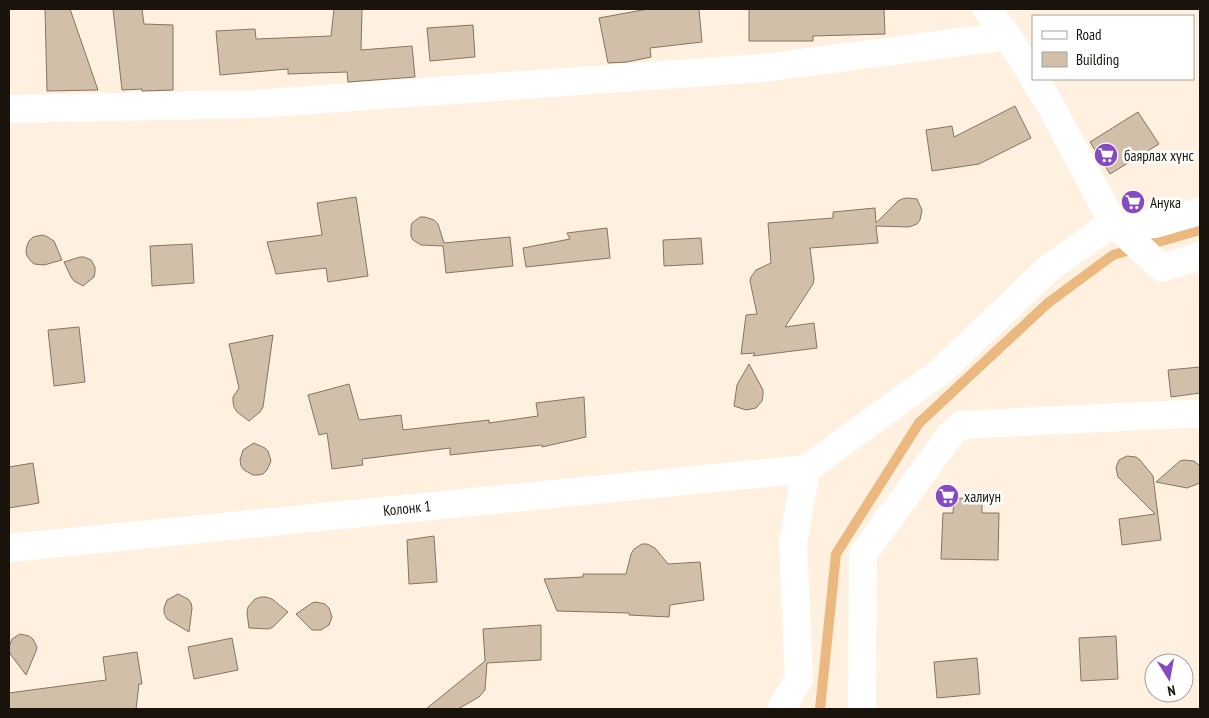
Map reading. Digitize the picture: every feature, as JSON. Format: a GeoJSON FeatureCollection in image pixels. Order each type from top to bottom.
{"type":"FeatureCollection","features":[{"type":"Feature","properties":{"kind":"street"},"geometry":{"type":"LineString","coordinates":[[987,9],[1032,75]]}},
{"type":"Feature","properties":{"kind":"street"},"geometry":{"type":"LineString","coordinates":[[9,109],[255,104],[743,70],[1007,36]]}},
{"type":"Feature","properties":{"kind":"street"},"geometry":{"type":"LineString","coordinates":[[1035,80],[1048,99],[1121,230],[1162,268],[1200,256]]}},
{"type":"Feature","properties":{"kind":"street"},"geometry":{"type":"LineString","coordinates":[[781,709],[799,679],[793,542],[806,469],[941,371],[1049,268],[1121,230],[1154,224],[1200,211]]}},
{"type":"Feature","properties":{"kind":"street"},"geometry":{"type":"LineString","coordinates":[[862,709],[864,554],[950,435],[961,425],[1200,414]]}},
{"type":"Feature","properties":{"kind":"street","name":"Колонк 1"},"geometry":{"type":"LineString","coordinates":[[9,548],[806,469]]}},
{"type":"Feature","properties":{"kind":"building"},"geometry":{"type":"Polygon","coordinates":[[[45,9],[70,9],[98,90],[47,91],[45,9]]]}},
{"type":"Feature","properties":{"kind":"building"},"geometry":{"type":"Polygon","coordinates":[[[113,9],[142,9],[144,24],[173,25],[173,90],[122,90],[113,9]]]}},
{"type":"Feature","properties":{"kind":"building"},"geometry":{"type":"Polygon","coordinates":[[[334,9],[362,9],[361,50],[412,46],[415,77],[348,82],[347,72],[288,74],[288,69],[220,75],[216,31],[255,29],[256,39],[331,36],[334,9]]]}},
{"type":"Feature","properties":{"kind":"building"},"geometry":{"type":"Polygon","coordinates":[[[648,9],[699,9],[702,42],[650,48],[651,57],[627,62],[608,63],[599,18],[648,9]]]}},
{"type":"Feature","properties":{"kind":"building"},"geometry":{"type":"Polygon","coordinates":[[[749,9],[884,9],[885,34],[813,36],[813,41],[749,41],[749,9]]]}},
{"type":"Feature","properties":{"kind":"building"},"geometry":{"type":"Polygon","coordinates":[[[473,25],[475,57],[430,61],[427,28],[473,25]]]}},
{"type":"Feature","properties":{"kind":"building"},"geometry":{"type":"Polygon","coordinates":[[[1015,106],[1031,138],[979,164],[932,171],[926,130],[952,126],[954,137],[1015,106]]]}},
{"type":"Feature","properties":{"kind":"building"},"geometry":{"type":"Polygon","coordinates":[[[1138,112],[1159,144],[1110,174],[1090,142],[1138,112]]]}},
{"type":"Feature","properties":{"kind":"building"},"geometry":{"type":"Polygon","coordinates":[[[356,197],[368,276],[328,282],[326,268],[276,274],[267,242],[322,235],[317,203],[356,197]]]}},
{"type":"Feature","properties":{"kind":"building"},"geometry":{"type":"Polygon","coordinates":[[[907,198],[917,199],[922,210],[917,224],[908,227],[876,226],[878,243],[810,248],[813,284],[785,327],[814,323],[817,348],[753,356],[755,353],[741,354],[746,315],[757,314],[750,281],[751,277],[756,270],[771,263],[768,223],[833,218],[833,212],[875,208],[876,223],[898,201],[907,198]]]}},
{"type":"Feature","properties":{"kind":"building"},"geometry":{"type":"Polygon","coordinates":[[[420,217],[434,220],[438,224],[444,243],[510,237],[513,266],[446,273],[443,246],[421,245],[413,240],[411,236],[412,223],[420,217]]]}},
{"type":"Feature","properties":{"kind":"building"},"geometry":{"type":"Polygon","coordinates":[[[607,228],[610,258],[526,267],[523,248],[570,239],[567,233],[607,228]]]}},
{"type":"Feature","properties":{"kind":"building"},"geometry":{"type":"Polygon","coordinates":[[[42,235],[54,241],[62,260],[44,265],[34,264],[30,260],[26,251],[29,241],[33,237],[42,235]]]}},
{"type":"Feature","properties":{"kind":"building"},"geometry":{"type":"Polygon","coordinates":[[[701,238],[703,264],[664,266],[663,240],[701,238]]]}},
{"type":"Feature","properties":{"kind":"building"},"geometry":{"type":"Polygon","coordinates":[[[192,244],[194,283],[152,286],[150,246],[192,244]]]}},
{"type":"Feature","properties":{"kind":"building"},"geometry":{"type":"Polygon","coordinates":[[[80,257],[91,260],[95,267],[94,277],[83,286],[74,281],[64,262],[80,257]]]}},
{"type":"Feature","properties":{"kind":"building"},"geometry":{"type":"Polygon","coordinates":[[[79,327],[85,382],[54,386],[48,330],[79,327]]]}},
{"type":"Feature","properties":{"kind":"building"},"geometry":{"type":"Polygon","coordinates":[[[273,335],[263,407],[249,421],[237,412],[234,407],[233,397],[239,388],[229,344],[273,335]]]}},
{"type":"Feature","properties":{"kind":"building"},"geometry":{"type":"Polygon","coordinates":[[[749,364],[763,390],[763,395],[762,401],[756,408],[746,410],[734,406],[737,385],[749,364]]]}},
{"type":"Feature","properties":{"kind":"building"},"geometry":{"type":"Polygon","coordinates":[[[1200,367],[1200,393],[1171,397],[1168,370],[1200,367]]]}},
{"type":"Feature","properties":{"kind":"building"},"geometry":{"type":"Polygon","coordinates":[[[349,384],[359,420],[401,415],[403,430],[489,420],[489,423],[538,416],[536,403],[584,397],[586,437],[542,447],[542,445],[450,455],[450,448],[362,459],[363,465],[332,469],[327,433],[319,435],[308,395],[349,384]]]}},
{"type":"Feature","properties":{"kind":"building"},"geometry":{"type":"Polygon","coordinates":[[[254,443],[268,451],[271,461],[263,474],[253,475],[241,466],[240,460],[243,450],[254,443]]]}},
{"type":"Feature","properties":{"kind":"building"},"geometry":{"type":"Polygon","coordinates":[[[1127,456],[1136,457],[1140,460],[1153,476],[1161,540],[1122,545],[1119,519],[1155,514],[1118,477],[1116,468],[1119,460],[1127,456]]]}},
{"type":"Feature","properties":{"kind":"building"},"geometry":{"type":"Polygon","coordinates":[[[1180,461],[1194,461],[1200,466],[1200,483],[1187,488],[1156,482],[1180,461]]]}},
{"type":"Feature","properties":{"kind":"building"},"geometry":{"type":"Polygon","coordinates":[[[33,463],[39,503],[9,508],[9,467],[33,463]]]}},
{"type":"Feature","properties":{"kind":"building"},"geometry":{"type":"Polygon","coordinates":[[[954,498],[982,499],[982,513],[999,513],[998,560],[941,559],[943,513],[953,513],[954,498]]]}},
{"type":"Feature","properties":{"kind":"building"},"geometry":{"type":"Polygon","coordinates":[[[434,536],[437,582],[409,584],[407,540],[434,536]]]}},
{"type":"Feature","properties":{"kind":"building"},"geometry":{"type":"Polygon","coordinates":[[[642,544],[655,548],[668,564],[700,562],[704,600],[670,605],[669,617],[629,615],[629,613],[557,611],[544,579],[583,577],[583,574],[626,574],[631,554],[634,549],[642,544]]]}},
{"type":"Feature","properties":{"kind":"building"},"geometry":{"type":"Polygon","coordinates":[[[178,594],[188,599],[191,603],[189,632],[167,619],[164,613],[167,600],[178,594]]]}},
{"type":"Feature","properties":{"kind":"building"},"geometry":{"type":"Polygon","coordinates":[[[261,597],[272,599],[288,612],[269,629],[249,628],[248,607],[255,599],[261,597]]]}},
{"type":"Feature","properties":{"kind":"building"},"geometry":{"type":"Polygon","coordinates":[[[316,602],[325,604],[329,608],[332,617],[329,625],[321,630],[312,630],[296,614],[316,602]]]}},
{"type":"Feature","properties":{"kind":"building"},"geometry":{"type":"Polygon","coordinates":[[[541,625],[541,660],[487,663],[485,690],[479,697],[458,709],[426,709],[485,661],[483,629],[541,625]]]}},
{"type":"Feature","properties":{"kind":"building"},"geometry":{"type":"Polygon","coordinates":[[[20,634],[33,639],[37,647],[26,675],[9,651],[12,639],[20,634]]]}},
{"type":"Feature","properties":{"kind":"building"},"geometry":{"type":"Polygon","coordinates":[[[1116,636],[1118,679],[1081,681],[1079,638],[1116,636]]]}},
{"type":"Feature","properties":{"kind":"building"},"geometry":{"type":"Polygon","coordinates":[[[232,638],[238,670],[194,679],[188,647],[232,638]]]}},
{"type":"Feature","properties":{"kind":"building"},"geometry":{"type":"Polygon","coordinates":[[[137,652],[142,684],[139,684],[136,709],[9,709],[9,693],[106,680],[103,657],[137,652]]]}},
{"type":"Feature","properties":{"kind":"building"},"geometry":{"type":"Polygon","coordinates":[[[977,658],[980,694],[937,698],[934,662],[977,658]]]}},
{"type":"Feature","properties":{"kind":"waterway"},"geometry":{"type":"LineString","coordinates":[[820,709],[836,554],[919,423],[1048,303],[1113,255],[1200,230]]}},
{"type":"Feature","properties":{"kind":"place","name":"баярлах хүнс"},"geometry":{"type":"Point","coordinates":[1106,155]}},
{"type":"Feature","properties":{"kind":"place","name":"Анука"},"geometry":{"type":"Point","coordinates":[1133,202]}},
{"type":"Feature","properties":{"kind":"place","name":"халиун"},"geometry":{"type":"Point","coordinates":[947,496]}}]}
